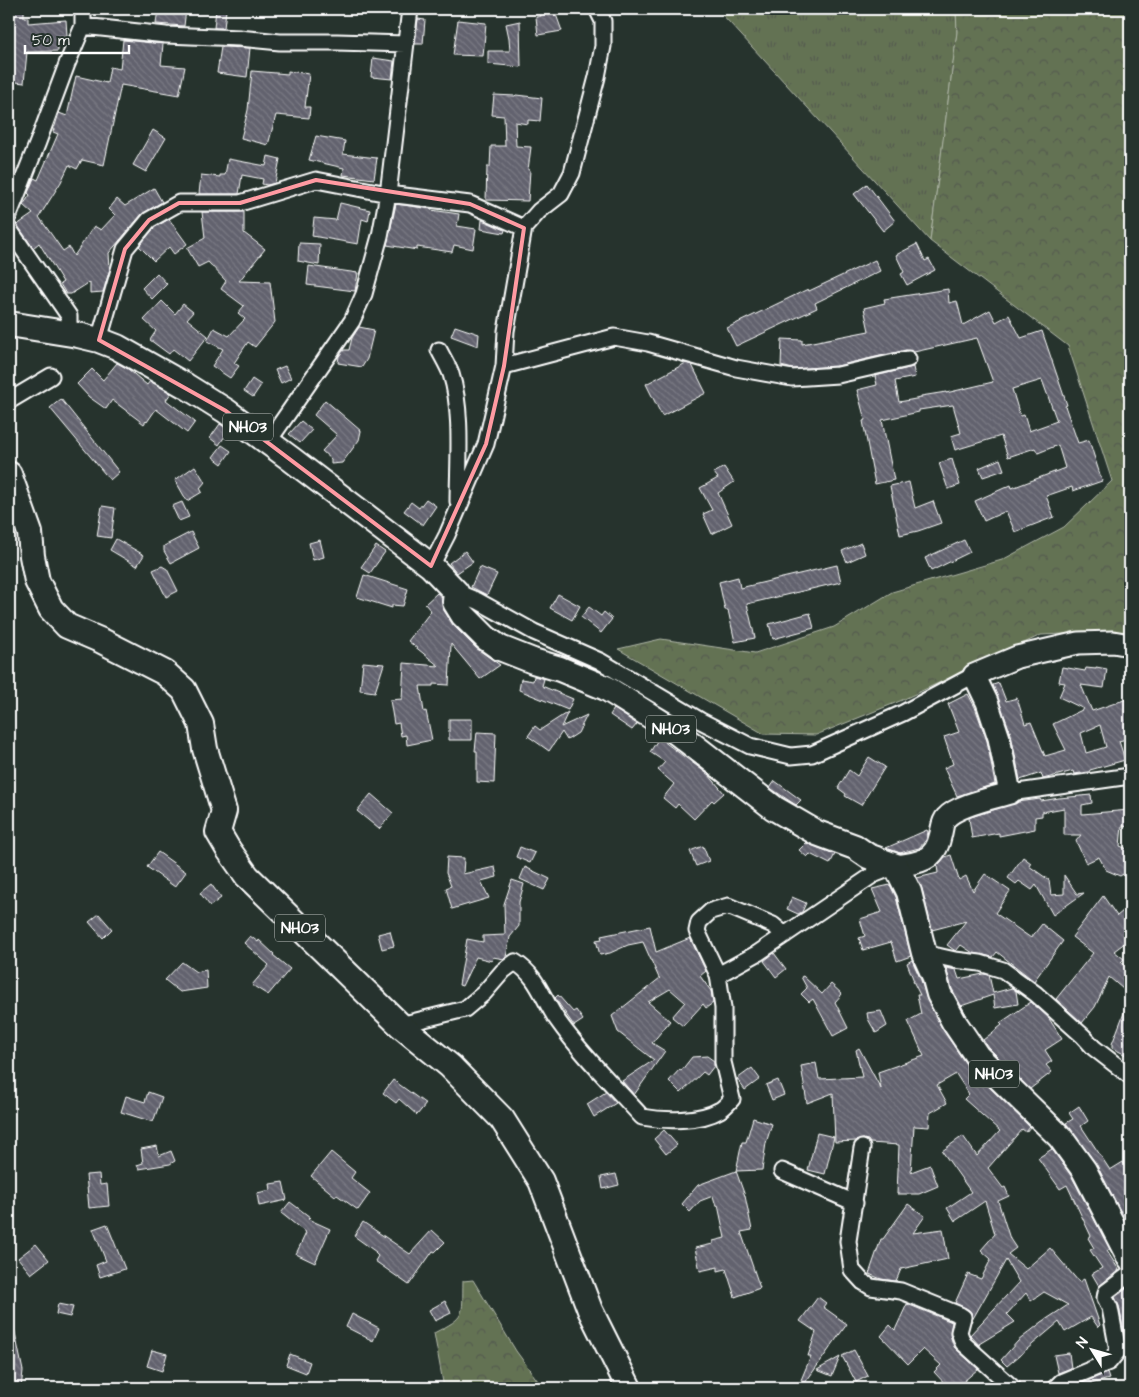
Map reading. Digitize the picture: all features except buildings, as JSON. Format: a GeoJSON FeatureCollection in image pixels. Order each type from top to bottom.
{"type":"FeatureCollection","features":[{"type":"Feature","properties":{"kind":"main road","name":"NH03"},"geometry":{"type":"LineString","coordinates":[[9,324],[99,340],[117,347],[186,386],[226,411],[431,566],[456,592],[455,602],[463,615],[486,638],[500,648],[560,669],[606,688],[676,732],[781,812],[817,833],[855,847],[868,856],[896,866],[909,892],[924,953],[940,994],[962,1035],[977,1056],[1060,1137],[1084,1170],[1130,1261]]}},
{"type":"Feature","properties":{"kind":"main road","name":"NH03"},"geometry":{"type":"LineString","coordinates":[[9,474],[30,533],[37,581],[50,609],[67,626],[102,641],[165,674],[184,690],[201,724],[208,757],[224,811],[218,832],[247,876],[400,1025],[450,1066],[502,1119],[541,1181],[590,1310],[629,1388]]}},
{"type":"Feature","properties":{"kind":"main road"},"geometry":{"type":"LineString","coordinates":[[896,866],[918,863],[938,848],[944,820],[954,810],[1010,793],[999,738],[987,702],[974,675],[1017,657],[1078,644],[1113,642],[1130,645]]}},
{"type":"Feature","properties":{"kind":"street"},"geometry":{"type":"LineString","coordinates":[[9,215],[83,26],[83,9]]}},
{"type":"Feature","properties":{"kind":"street"},"geometry":{"type":"LineString","coordinates":[[268,442],[352,321],[364,294],[380,236],[388,194],[410,9]]}},
{"type":"Feature","properties":{"kind":"street"},"geometry":{"type":"LineString","coordinates":[[431,566],[458,512],[486,444],[504,366],[506,331],[524,228],[539,211],[560,194],[572,173],[597,77],[603,46],[603,21],[597,9]]}},
{"type":"Feature","properties":{"kind":"street"},"geometry":{"type":"LineString","coordinates":[[83,26],[166,35],[240,38],[280,42],[406,44]]}},
{"type":"Feature","properties":{"kind":"street"},"geometry":{"type":"LineString","coordinates":[[99,340],[125,248],[148,220],[179,203],[240,203],[316,180],[388,194],[470,204],[524,228]]}},
{"type":"Feature","properties":{"kind":"street"},"geometry":{"type":"LineString","coordinates":[[9,229],[69,316],[70,334]]}},
{"type":"Feature","properties":{"kind":"street"},"geometry":{"type":"LineString","coordinates":[[504,366],[614,337],[648,343],[736,368],[792,378],[838,375],[908,359]]}},
{"type":"Feature","properties":{"kind":"street"},"geometry":{"type":"LineString","coordinates":[[439,350],[450,374],[456,398],[458,512]]}},
{"type":"Feature","properties":{"kind":"street"},"geometry":{"type":"LineString","coordinates":[[9,401],[51,376]]}},
{"type":"Feature","properties":{"kind":"street"},"geometry":{"type":"LineString","coordinates":[[456,592],[478,601],[534,632],[600,661],[701,721],[750,746],[791,756],[812,754],[903,713],[974,675]]}},
{"type":"Feature","properties":{"kind":"street"},"geometry":{"type":"LineString","coordinates":[[1010,793],[1130,776]]}},
{"type":"Feature","properties":{"kind":"street"},"geometry":{"type":"LineString","coordinates":[[718,975],[758,953],[873,875],[896,866]]}},
{"type":"Feature","properties":{"kind":"street"},"geometry":{"type":"LineString","coordinates":[[400,1025],[465,1009],[503,971],[515,962],[525,968],[557,1020],[642,1117],[661,1120],[696,1118],[720,1110],[732,1099],[723,1062],[723,1008],[718,975],[698,931],[699,922],[711,911],[728,906],[773,925],[785,935]]}},
{"type":"Feature","properties":{"kind":"street"},"geometry":{"type":"LineString","coordinates":[[924,953],[980,963],[1003,970],[1036,994],[1094,1048],[1130,1076]]}},
{"type":"Feature","properties":{"kind":"street"},"geometry":{"type":"LineString","coordinates":[[862,1148],[848,1241],[852,1270],[871,1287],[902,1291],[960,1314],[963,1317],[958,1332],[963,1344],[1013,1388]]}},
{"type":"Feature","properties":{"kind":"street"},"geometry":{"type":"LineString","coordinates":[[782,1171],[855,1203]]}},
{"type":"Feature","properties":{"kind":"street"},"geometry":{"type":"LineString","coordinates":[[1055,1388],[1061,1382],[1109,1362],[1118,1351],[1110,1308],[1105,1298],[1106,1292],[1130,1261]]}},
{"type":"Feature","properties":{"kind":"highlighted area"},"geometry":{"type":"Polygon","coordinates":[[[316,180],[470,204],[524,228],[504,366],[486,444],[431,566],[226,411],[99,340],[125,249],[149,220],[179,203],[240,203],[316,180]]]}},
{"type":"Feature","properties":{"kind":"green space"},"geometry":{"type":"Polygon","coordinates":[[[719,9],[956,9],[957,32],[930,241],[719,11],[719,9]]]}},
{"type":"Feature","properties":{"kind":"green space"},"geometry":{"type":"Polygon","coordinates":[[[956,9],[1130,9],[1130,631],[1041,635],[900,701],[816,735],[764,734],[618,649],[661,639],[755,653],[834,627],[892,592],[1002,560],[1064,527],[1112,481],[1068,346],[930,241],[957,32],[956,9]]]}},
{"type":"Feature","properties":{"kind":"green space"},"geometry":{"type":"Polygon","coordinates":[[[473,1280],[516,1351],[543,1388],[444,1388],[434,1333],[452,1323],[461,1314],[463,1281],[473,1280]]]}}]}
